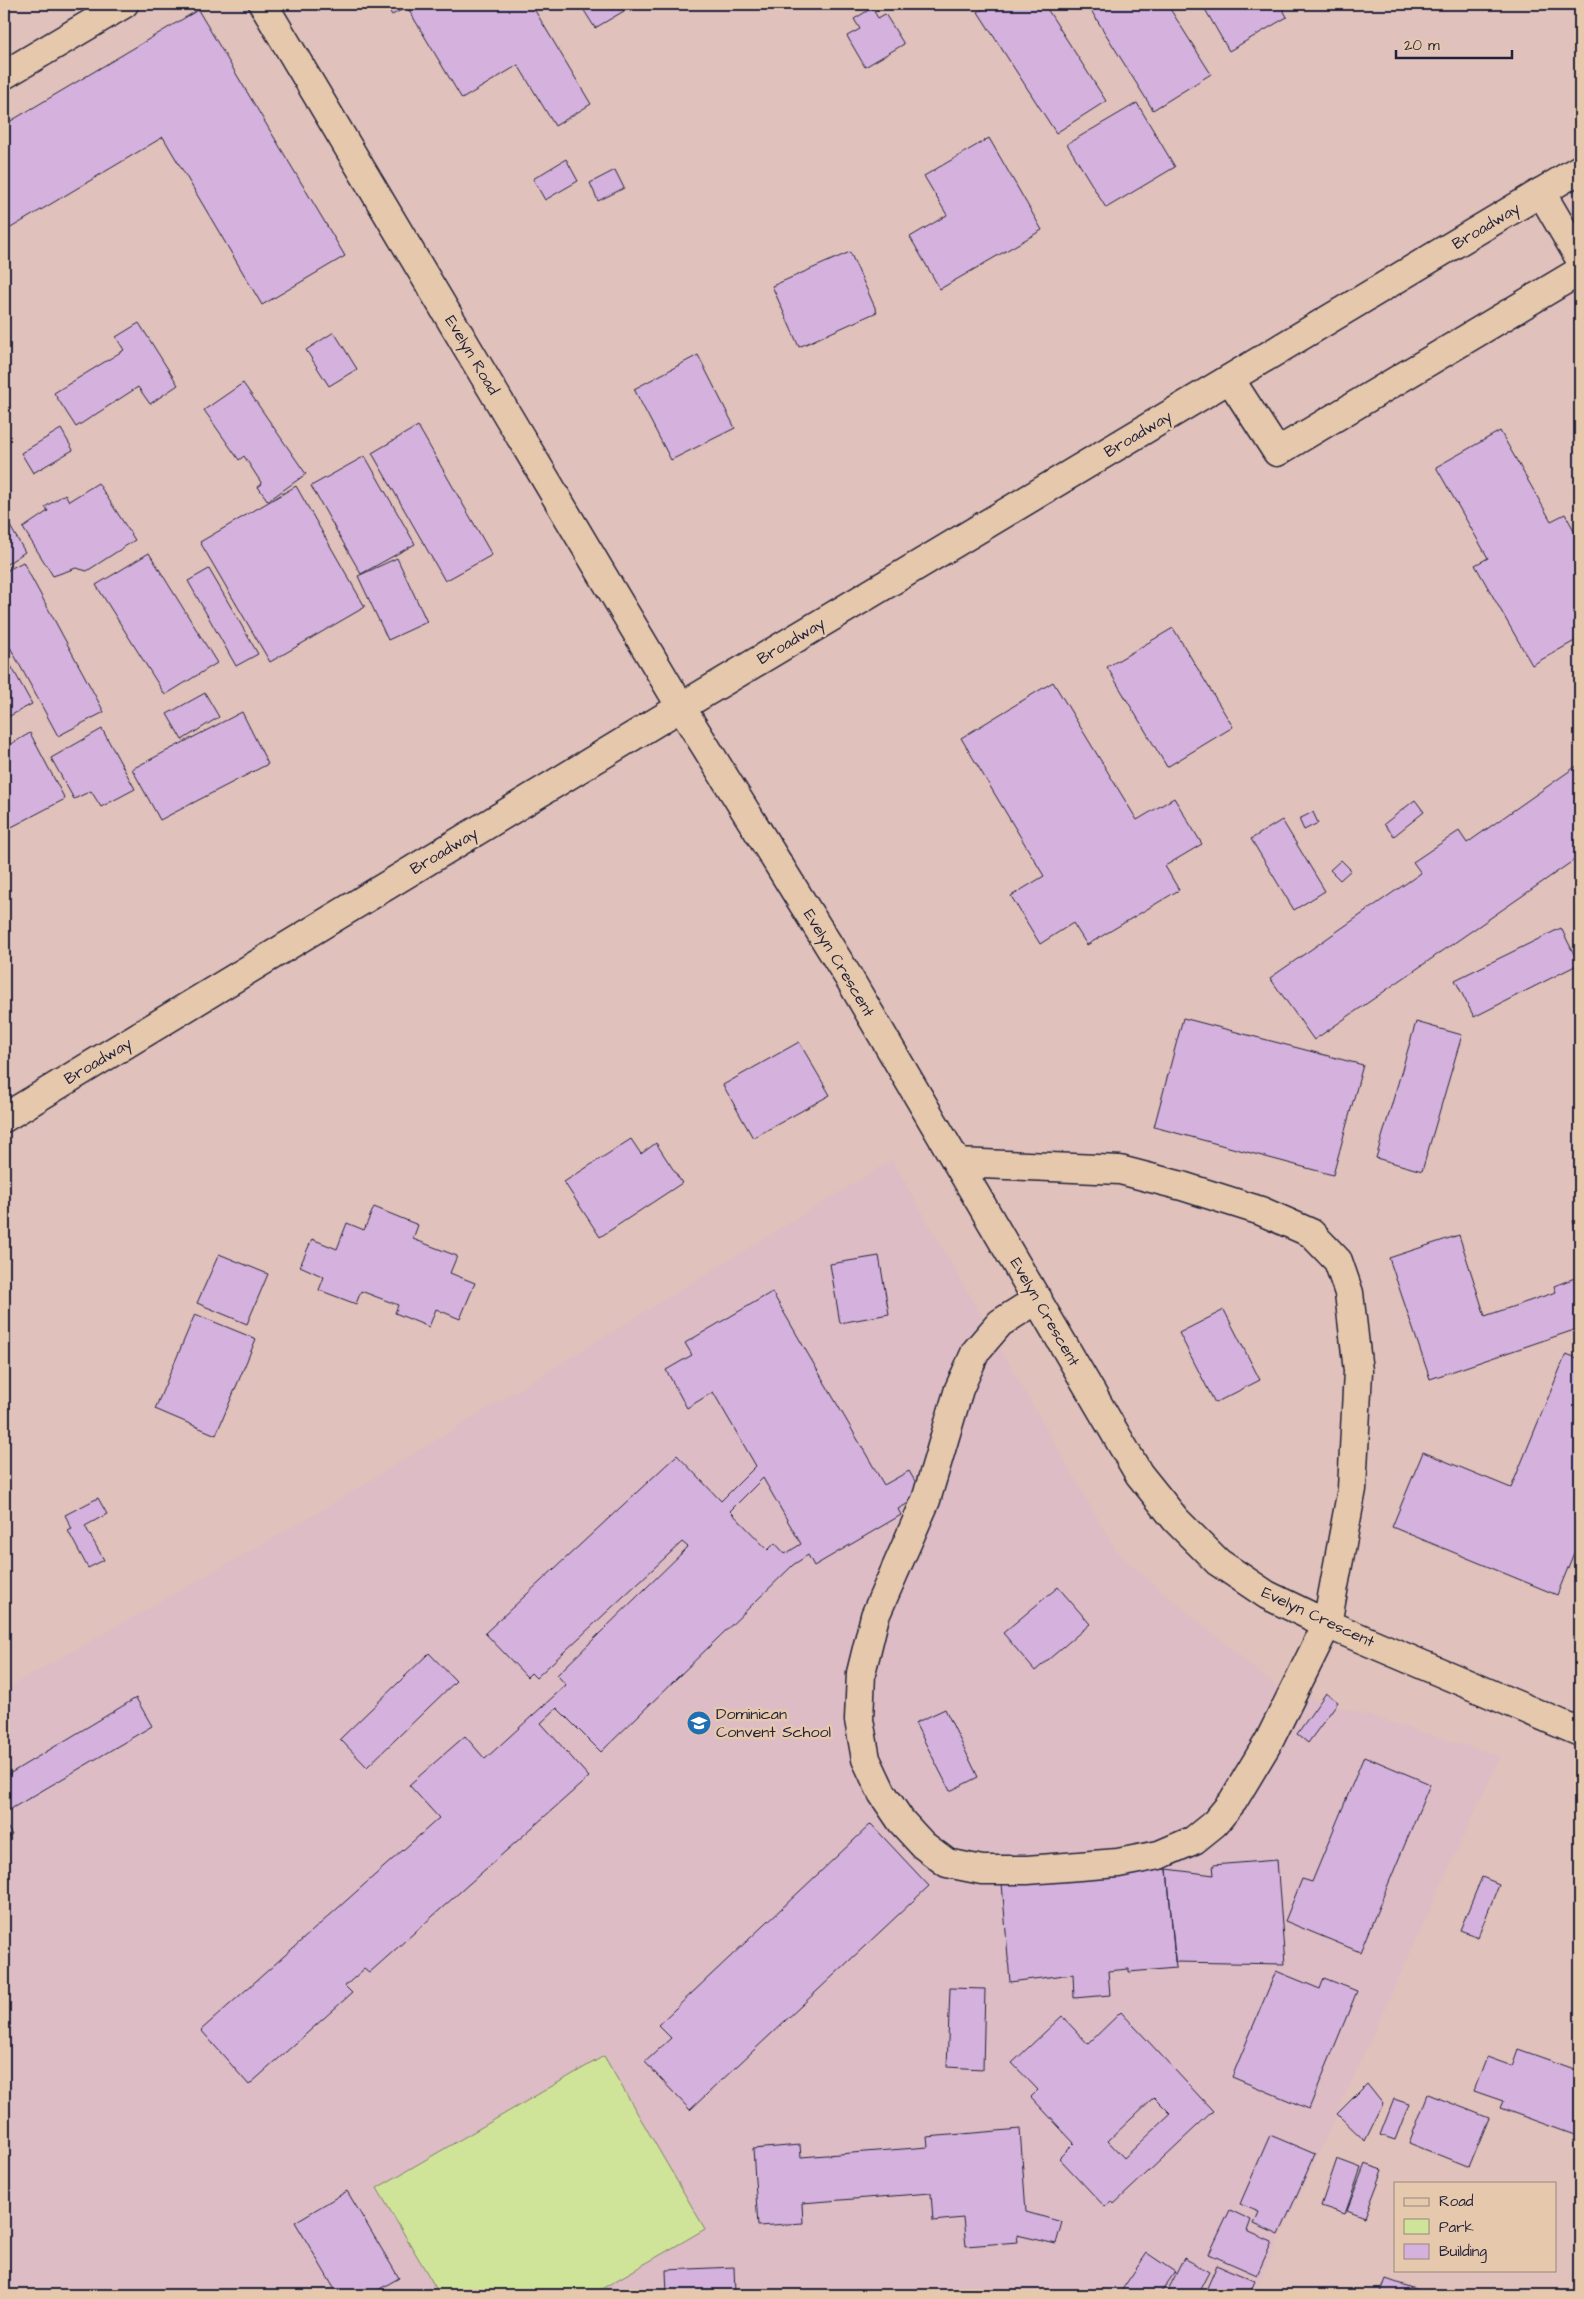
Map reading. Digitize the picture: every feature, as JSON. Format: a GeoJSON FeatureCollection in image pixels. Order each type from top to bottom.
{"type":"FeatureCollection","features":[{"type":"Feature","properties":{"kind":"street"},"geometry":{"type":"LineString","coordinates":[[4,75],[124,4]]}},
{"type":"Feature","properties":{"kind":"street","name":"Evelyn Road"},"geometry":{"type":"LineString","coordinates":[[263,4],[681,707]]}},
{"type":"Feature","properties":{"kind":"street","name":"Broadway"},"geometry":{"type":"LineString","coordinates":[[4,1118],[681,707],[1580,169]]}},
{"type":"Feature","properties":{"kind":"street"},"geometry":{"type":"LineString","coordinates":[[1541,192],[1580,259]]}},
{"type":"Feature","properties":{"kind":"street"},"geometry":{"type":"LineString","coordinates":[[1230,379],[1277,452],[1580,271]]}},
{"type":"Feature","properties":{"kind":"street","name":"Evelyn Crescent"},"geometry":{"type":"LineString","coordinates":[[681,707],[844,970],[1140,1474],[1176,1520],[1218,1562],[1267,1595],[1327,1624],[1580,1732]]}},
{"type":"Feature","properties":{"kind":"street"},"geometry":{"type":"LineString","coordinates":[[958,1164],[1120,1170],[1261,1211],[1311,1233],[1338,1261],[1349,1293],[1358,1381],[1352,1489],[1327,1624],[1269,1741],[1233,1801],[1215,1823],[1194,1840],[1158,1855],[1118,1863],[1027,1870],[982,1870],[947,1862],[923,1845],[901,1821],[882,1793],[866,1759],[859,1720],[861,1673],[875,1616],[926,1500],[959,1389],[976,1351],[1000,1323],[1038,1299]]}},
{"type":"Feature","properties":{"kind":"shaded area","name":"Dominican Convent School"},"geometry":{"type":"Polygon","coordinates":[[[892,1160],[1118,1554],[1278,1688],[1500,1756],[1254,2295],[4,2295],[4,1690],[314,1515],[892,1160]]]}},
{"type":"Feature","properties":{"kind":"green space"},"geometry":{"type":"Polygon","coordinates":[[[604,2056],[705,2229],[591,2295],[440,2295],[377,2188],[604,2056]]]}},
{"type":"Feature","properties":{"kind":"building"},"geometry":{"type":"Polygon","coordinates":[[[385,4],[531,4],[591,104],[555,126],[518,65],[462,99],[407,7],[392,15],[385,4]]]}},
{"type":"Feature","properties":{"kind":"building"},"geometry":{"type":"Polygon","coordinates":[[[580,4],[619,4],[624,11],[595,28],[580,4]]]}},
{"type":"Feature","properties":{"kind":"building"},"geometry":{"type":"Polygon","coordinates":[[[991,4],[1044,4],[1106,101],[1056,133],[978,12],[991,4]]]}},
{"type":"Feature","properties":{"kind":"building"},"geometry":{"type":"Polygon","coordinates":[[[1087,4],[1167,4],[1211,74],[1153,110],[1087,4]]]}},
{"type":"Feature","properties":{"kind":"building"},"geometry":{"type":"Polygon","coordinates":[[[1202,4],[1280,4],[1287,17],[1229,51],[1202,4]]]}},
{"type":"Feature","properties":{"kind":"building"},"geometry":{"type":"Polygon","coordinates":[[[872,8],[878,18],[885,14],[904,44],[865,67],[847,36],[860,29],[854,19],[872,8]]]}},
{"type":"Feature","properties":{"kind":"building"},"geometry":{"type":"Polygon","coordinates":[[[198,10],[345,256],[262,305],[163,137],[4,232],[4,125],[198,10]]]}},
{"type":"Feature","properties":{"kind":"building"},"geometry":{"type":"Polygon","coordinates":[[[1137,103],[1175,167],[1106,208],[1067,144],[1137,103]]]}},
{"type":"Feature","properties":{"kind":"building"},"geometry":{"type":"Polygon","coordinates":[[[989,138],[1042,230],[940,289],[910,237],[947,215],[924,176],[989,138]]]}},
{"type":"Feature","properties":{"kind":"building"},"geometry":{"type":"Polygon","coordinates":[[[566,159],[578,181],[545,200],[533,179],[566,159]]]}},
{"type":"Feature","properties":{"kind":"building"},"geometry":{"type":"Polygon","coordinates":[[[615,170],[624,188],[598,201],[590,183],[615,170]]]}},
{"type":"Feature","properties":{"kind":"building"},"geometry":{"type":"Polygon","coordinates":[[[850,252],[877,312],[799,347],[772,286],[850,252]]]}},
{"type":"Feature","properties":{"kind":"building"},"geometry":{"type":"Polygon","coordinates":[[[139,323],[178,385],[150,404],[138,387],[76,427],[54,393],[124,350],[116,337],[139,323]]]}},
{"type":"Feature","properties":{"kind":"building"},"geometry":{"type":"Polygon","coordinates":[[[334,332],[357,369],[329,386],[306,350],[334,332]]]}},
{"type":"Feature","properties":{"kind":"building"},"geometry":{"type":"Polygon","coordinates":[[[698,355],[735,428],[671,460],[634,389],[698,355]]]}},
{"type":"Feature","properties":{"kind":"building"},"geometry":{"type":"Polygon","coordinates":[[[243,383],[306,474],[268,501],[258,487],[262,484],[244,456],[239,460],[204,410],[243,383]]]}},
{"type":"Feature","properties":{"kind":"building"},"geometry":{"type":"Polygon","coordinates":[[[418,426],[492,555],[445,581],[372,453],[418,426]]]}},
{"type":"Feature","properties":{"kind":"building"},"geometry":{"type":"Polygon","coordinates":[[[61,429],[73,450],[33,473],[21,453],[61,429]]]}},
{"type":"Feature","properties":{"kind":"building"},"geometry":{"type":"Polygon","coordinates":[[[1500,431],[1551,521],[1565,514],[1580,541],[1580,638],[1532,665],[1475,565],[1488,558],[1436,467],[1500,431]]]}},
{"type":"Feature","properties":{"kind":"building"},"geometry":{"type":"Polygon","coordinates":[[[365,456],[415,544],[361,574],[311,486],[365,456]]]}},
{"type":"Feature","properties":{"kind":"building"},"geometry":{"type":"Polygon","coordinates":[[[98,483],[135,540],[87,571],[76,568],[53,576],[23,528],[48,511],[45,507],[65,494],[69,501],[98,483]]]}},
{"type":"Feature","properties":{"kind":"building"},"geometry":{"type":"Polygon","coordinates":[[[296,486],[365,607],[270,662],[200,542],[296,486]]]}},
{"type":"Feature","properties":{"kind":"building"},"geometry":{"type":"Polygon","coordinates":[[[7,521],[25,552],[4,566],[4,523],[7,521]]]}},
{"type":"Feature","properties":{"kind":"building"},"geometry":{"type":"Polygon","coordinates":[[[149,553],[217,663],[165,695],[96,585],[149,553]]]}},
{"type":"Feature","properties":{"kind":"building"},"geometry":{"type":"Polygon","coordinates":[[[397,558],[427,622],[388,640],[358,576],[397,558]]]}},
{"type":"Feature","properties":{"kind":"building"},"geometry":{"type":"Polygon","coordinates":[[[23,562],[104,712],[58,736],[4,636],[4,572],[23,562]]]}},
{"type":"Feature","properties":{"kind":"building"},"geometry":{"type":"Polygon","coordinates":[[[209,569],[258,654],[236,666],[188,581],[209,569]]]}},
{"type":"Feature","properties":{"kind":"building"},"geometry":{"type":"Polygon","coordinates":[[[1173,628],[1233,727],[1167,767],[1107,667],[1173,628]]]}},
{"type":"Feature","properties":{"kind":"building"},"geometry":{"type":"Polygon","coordinates":[[[4,653],[32,704],[4,719],[4,653]]]}},
{"type":"Feature","properties":{"kind":"building"},"geometry":{"type":"Polygon","coordinates":[[[1053,682],[1137,820],[1174,798],[1202,844],[1165,866],[1179,890],[1087,945],[1073,923],[1040,944],[1011,896],[1044,876],[961,738],[1053,682]]]}},
{"type":"Feature","properties":{"kind":"building"},"geometry":{"type":"Polygon","coordinates":[[[205,693],[219,717],[182,740],[167,714],[205,693]]]}},
{"type":"Feature","properties":{"kind":"building"},"geometry":{"type":"Polygon","coordinates":[[[242,712],[268,764],[160,820],[132,769],[242,712]]]}},
{"type":"Feature","properties":{"kind":"building"},"geometry":{"type":"Polygon","coordinates":[[[102,729],[135,789],[101,807],[91,791],[74,799],[51,758],[102,729]]]}},
{"type":"Feature","properties":{"kind":"building"},"geometry":{"type":"Polygon","coordinates":[[[30,733],[65,799],[4,831],[4,748],[30,733]]]}},
{"type":"Feature","properties":{"kind":"building"},"geometry":{"type":"Polygon","coordinates":[[[1578,765],[1580,769],[1580,856],[1314,1040],[1270,978],[1421,873],[1413,862],[1459,831],[1467,843],[1578,765]]]}},
{"type":"Feature","properties":{"kind":"building"},"geometry":{"type":"Polygon","coordinates":[[[1415,800],[1424,812],[1394,836],[1384,824],[1415,800]]]}},
{"type":"Feature","properties":{"kind":"building"},"geometry":{"type":"Polygon","coordinates":[[[1313,812],[1318,823],[1304,830],[1299,819],[1313,812]]]}},
{"type":"Feature","properties":{"kind":"building"},"geometry":{"type":"Polygon","coordinates":[[[1282,820],[1325,891],[1294,910],[1251,839],[1282,820]]]}},
{"type":"Feature","properties":{"kind":"building"},"geometry":{"type":"Polygon","coordinates":[[[1341,860],[1351,870],[1340,880],[1330,870],[1341,860]]]}},
{"type":"Feature","properties":{"kind":"building"},"geometry":{"type":"Polygon","coordinates":[[[1561,928],[1579,964],[1474,1017],[1455,980],[1561,928]]]}},
{"type":"Feature","properties":{"kind":"building"},"geometry":{"type":"Polygon","coordinates":[[[1183,1018],[1363,1065],[1333,1175],[1154,1127],[1183,1018]]]}},
{"type":"Feature","properties":{"kind":"building"},"geometry":{"type":"Polygon","coordinates":[[[1416,1022],[1462,1035],[1422,1171],[1376,1158],[1416,1022]]]}},
{"type":"Feature","properties":{"kind":"building"},"geometry":{"type":"Polygon","coordinates":[[[799,1042],[830,1095],[753,1138],[723,1085],[799,1042]]]}},
{"type":"Feature","properties":{"kind":"building"},"geometry":{"type":"Polygon","coordinates":[[[631,1139],[641,1154],[656,1143],[682,1183],[600,1237],[564,1182],[631,1139]]]}},
{"type":"Feature","properties":{"kind":"building"},"geometry":{"type":"Polygon","coordinates":[[[374,1207],[418,1225],[413,1239],[457,1256],[450,1273],[475,1283],[460,1319],[436,1309],[429,1327],[395,1313],[398,1305],[361,1291],[356,1304],[319,1290],[324,1277],[300,1266],[312,1239],[337,1249],[347,1223],[364,1230],[374,1207]]]}},
{"type":"Feature","properties":{"kind":"building"},"geometry":{"type":"Polygon","coordinates":[[[1580,1219],[1580,1243],[1573,1221],[1580,1219]]]}},
{"type":"Feature","properties":{"kind":"building"},"geometry":{"type":"Polygon","coordinates":[[[1459,1235],[1485,1316],[1556,1292],[1554,1286],[1580,1276],[1580,1328],[1430,1379],[1389,1258],[1459,1235]]]}},
{"type":"Feature","properties":{"kind":"building"},"geometry":{"type":"Polygon","coordinates":[[[219,1254],[268,1274],[247,1324],[197,1303],[219,1254]]]}},
{"type":"Feature","properties":{"kind":"building"},"geometry":{"type":"Polygon","coordinates":[[[879,1256],[889,1314],[840,1323],[830,1264],[879,1256]]]}},
{"type":"Feature","properties":{"kind":"building"},"geometry":{"type":"Polygon","coordinates":[[[772,1292],[884,1485],[909,1471],[923,1495],[898,1509],[901,1515],[814,1566],[808,1555],[793,1565],[601,1752],[557,1708],[541,1723],[589,1777],[369,1973],[364,1969],[345,1986],[352,1993],[249,2085],[201,2030],[439,1818],[409,1785],[465,1736],[485,1759],[566,1685],[557,1675],[688,1547],[682,1542],[536,1678],[531,1673],[527,1677],[485,1633],[677,1455],[721,1501],[756,1466],[713,1392],[687,1408],[666,1370],[692,1355],[685,1343],[772,1292]],[[763,1478],[730,1511],[768,1550],[775,1543],[785,1554],[801,1544],[763,1478]]]}},
{"type":"Feature","properties":{"kind":"building"},"geometry":{"type":"Polygon","coordinates":[[[1224,1310],[1260,1380],[1215,1403],[1179,1333],[1224,1310]]]}},
{"type":"Feature","properties":{"kind":"building"},"geometry":{"type":"Polygon","coordinates":[[[195,1314],[256,1339],[216,1435],[155,1409],[195,1314]]]}},
{"type":"Feature","properties":{"kind":"building"},"geometry":{"type":"Polygon","coordinates":[[[1566,1354],[1580,1359],[1580,1538],[1557,1595],[1392,1527],[1423,1452],[1511,1488],[1566,1354]]]}},
{"type":"Feature","properties":{"kind":"building"},"geometry":{"type":"Polygon","coordinates":[[[98,1498],[107,1514],[85,1526],[104,1560],[88,1568],[68,1531],[72,1529],[65,1515],[98,1498]]]}},
{"type":"Feature","properties":{"kind":"building"},"geometry":{"type":"Polygon","coordinates":[[[1058,1587],[1090,1624],[1035,1671],[1003,1633],[1058,1587]]]}},
{"type":"Feature","properties":{"kind":"building"},"geometry":{"type":"Polygon","coordinates":[[[429,1653],[456,1681],[367,1767],[340,1739],[429,1653]]]}},
{"type":"Feature","properties":{"kind":"building"},"geometry":{"type":"Polygon","coordinates":[[[1326,1693],[1338,1702],[1308,1743],[1297,1734],[1326,1693]]]}},
{"type":"Feature","properties":{"kind":"building"},"geometry":{"type":"Polygon","coordinates":[[[136,1698],[152,1726],[4,1813],[4,1777],[136,1698]]]}},
{"type":"Feature","properties":{"kind":"building"},"geometry":{"type":"Polygon","coordinates":[[[945,1709],[978,1777],[950,1791],[915,1723],[945,1709]]]}},
{"type":"Feature","properties":{"kind":"building"},"geometry":{"type":"Polygon","coordinates":[[[1364,1756],[1430,1784],[1360,1952],[1285,1921],[1302,1879],[1312,1882],[1364,1756]]]}},
{"type":"Feature","properties":{"kind":"building"},"geometry":{"type":"Polygon","coordinates":[[[4,1822],[12,1835],[4,1840],[4,1822]]]}},
{"type":"Feature","properties":{"kind":"building"},"geometry":{"type":"Polygon","coordinates":[[[871,1824],[929,1886],[690,2110],[645,2062],[671,2038],[658,2025],[871,1824]]]}},
{"type":"Feature","properties":{"kind":"building"},"geometry":{"type":"Polygon","coordinates":[[[1277,1860],[1285,1964],[1175,1962],[1167,1869],[1214,1875],[1213,1865],[1277,1860]]]}},
{"type":"Feature","properties":{"kind":"building"},"geometry":{"type":"Polygon","coordinates":[[[1167,1869],[1176,1968],[1129,1972],[1129,1969],[1108,1971],[1110,1995],[1074,1998],[1073,1974],[1010,1982],[1002,1883],[1167,1869]]]}},
{"type":"Feature","properties":{"kind":"building"},"geometry":{"type":"Polygon","coordinates":[[[1482,1877],[1499,1884],[1478,1937],[1460,1930],[1482,1877]]]}},
{"type":"Feature","properties":{"kind":"building"},"geometry":{"type":"Polygon","coordinates":[[[1276,1971],[1320,1989],[1324,1978],[1357,1991],[1309,2109],[1232,2077],[1276,1971]]]}},
{"type":"Feature","properties":{"kind":"building"},"geometry":{"type":"Polygon","coordinates":[[[950,1988],[985,1989],[983,2069],[947,2067],[950,1988]]]}},
{"type":"Feature","properties":{"kind":"building"},"geometry":{"type":"Polygon","coordinates":[[[1121,2012],[1213,2111],[1114,2204],[1112,2201],[1105,2207],[1059,2158],[1074,2143],[1031,2097],[1038,2090],[1012,2063],[1062,2016],[1088,2044],[1121,2012]],[[1154,2097],[1108,2141],[1124,2158],[1171,2114],[1154,2097]]]}},
{"type":"Feature","properties":{"kind":"building"},"geometry":{"type":"Polygon","coordinates":[[[1518,2049],[1580,2071],[1580,2137],[1500,2108],[1503,2101],[1474,2091],[1487,2057],[1512,2066],[1518,2049]]]}},
{"type":"Feature","properties":{"kind":"building"},"geometry":{"type":"Polygon","coordinates":[[[1367,2084],[1383,2104],[1365,2141],[1337,2114],[1367,2084]]]}},
{"type":"Feature","properties":{"kind":"building"},"geometry":{"type":"Polygon","coordinates":[[[1428,2094],[1489,2118],[1469,2167],[1409,2143],[1428,2094]]]}},
{"type":"Feature","properties":{"kind":"building"},"geometry":{"type":"Polygon","coordinates":[[[1394,2099],[1409,2104],[1395,2140],[1380,2135],[1394,2099]]]}},
{"type":"Feature","properties":{"kind":"building"},"geometry":{"type":"Polygon","coordinates":[[[1020,2129],[1026,2212],[1062,2222],[1056,2244],[1017,2235],[1018,2242],[966,2246],[963,2218],[933,2221],[931,2193],[802,2203],[803,2223],[758,2226],[753,2149],[800,2145],[801,2157],[928,2147],[927,2137],[1020,2129]]]}},
{"type":"Feature","properties":{"kind":"building"},"geometry":{"type":"Polygon","coordinates":[[[1270,2135],[1315,2154],[1279,2235],[1254,2224],[1259,2212],[1240,2204],[1270,2135]]]}},
{"type":"Feature","properties":{"kind":"building"},"geometry":{"type":"Polygon","coordinates":[[[1337,2159],[1361,2168],[1345,2214],[1321,2206],[1337,2159]]]}},
{"type":"Feature","properties":{"kind":"building"},"geometry":{"type":"Polygon","coordinates":[[[1365,2164],[1383,2170],[1365,2217],[1347,2210],[1365,2164]]]}},
{"type":"Feature","properties":{"kind":"building"},"geometry":{"type":"Polygon","coordinates":[[[347,2191],[399,2278],[369,2295],[338,2295],[295,2222],[347,2191]]]}},
{"type":"Feature","properties":{"kind":"building"},"geometry":{"type":"Polygon","coordinates":[[[1230,2210],[1251,2220],[1247,2231],[1272,2242],[1257,2275],[1209,2254],[1230,2210]]]}},
{"type":"Feature","properties":{"kind":"building"},"geometry":{"type":"Polygon","coordinates":[[[1147,2253],[1175,2272],[1159,2295],[1119,2294],[1147,2253]]]}},
{"type":"Feature","properties":{"kind":"building"},"geometry":{"type":"Polygon","coordinates":[[[1184,2258],[1209,2272],[1197,2295],[1177,2295],[1168,2290],[1184,2258]]]}},
{"type":"Feature","properties":{"kind":"building"},"geometry":{"type":"Polygon","coordinates":[[[1217,2265],[1255,2281],[1249,2295],[1204,2295],[1217,2265]]]}},
{"type":"Feature","properties":{"kind":"building"},"geometry":{"type":"Polygon","coordinates":[[[734,2267],[735,2295],[667,2295],[666,2270],[734,2267]]]}},
{"type":"Feature","properties":{"kind":"building"},"geometry":{"type":"Polygon","coordinates":[[[1386,2279],[1432,2295],[1380,2295],[1386,2279]]]}},
{"type":"Feature","properties":{"kind":"place","name":"Dominican Convent School"},"geometry":{"type":"Point","coordinates":[699,1723]}}]}
